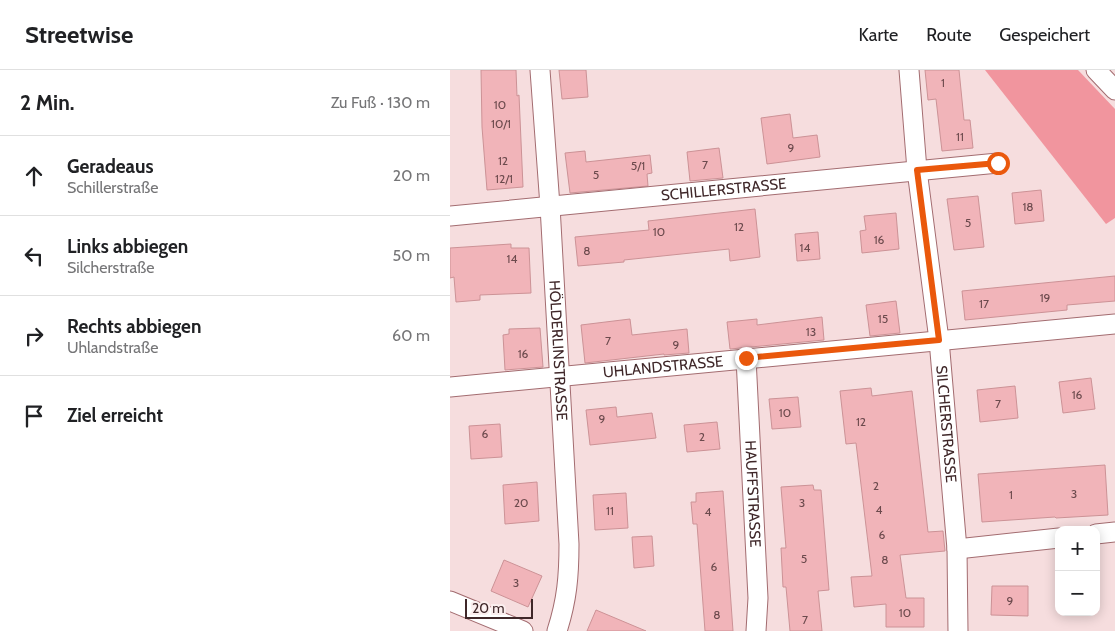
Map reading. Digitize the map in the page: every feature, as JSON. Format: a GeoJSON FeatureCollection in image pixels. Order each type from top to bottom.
{"type":"FeatureCollection","features":[{"type":"Feature","properties":{"kind":"street","name":"HÖLDERLINSTRASSE"},"geometry":{"type":"LineString","coordinates":[[540,70],[550,206],[569,544],[569,579],[563,612],[557,631]]}},
{"type":"Feature","properties":{"kind":"street","name":"SILCHERSTRASSE"},"geometry":{"type":"LineString","coordinates":[[909,70],[917,170],[939,340],[957,550],[958,631]]}},
{"type":"Feature","properties":{"kind":"street"},"geometry":{"type":"LineString","coordinates":[[1096,70],[1115,90]]}},
{"type":"Feature","properties":{"kind":"street","name":"SCHILLERSTRASSE"},"geometry":{"type":"LineString","coordinates":[[450,216],[998,163]]}},
{"type":"Feature","properties":{"kind":"street","name":"UHLANDSTRASSE"},"geometry":{"type":"LineString","coordinates":[[450,387],[558,375],[1115,324]]}},
{"type":"Feature","properties":{"kind":"street","name":"HAUFFSTRASSE"},"geometry":{"type":"LineString","coordinates":[[746,358],[758,598],[756,631]]}},
{"type":"Feature","properties":{"kind":"street"},"geometry":{"type":"LineString","coordinates":[[1100,534],[1115,532]]}},
{"type":"Feature","properties":{"kind":"street"},"geometry":{"type":"LineString","coordinates":[[957,550],[1055,538]]}},
{"type":"Feature","properties":{"kind":"street"},"geometry":{"type":"LineString","coordinates":[[450,601],[523,631]]}},
{"type":"Feature","properties":{"kind":"shaded area"},"geometry":{"type":"Polygon","coordinates":[[[985,70],[1078,70],[1115,109],[1115,218],[1106,224],[985,70]]]}},
{"type":"Feature","properties":{"kind":"building"},"geometry":{"type":"Polygon","coordinates":[[[481,70],[516,70],[517,96],[519,95],[523,187],[487,190],[482,127],[481,70]]]}},
{"type":"Feature","properties":{"kind":"building"},"geometry":{"type":"Polygon","coordinates":[[[559,70],[586,70],[588,97],[562,99],[559,70]]]}},
{"type":"Feature","properties":{"kind":"building"},"geometry":{"type":"Polygon","coordinates":[[[925,70],[959,70],[964,120],[970,120],[973,148],[942,151],[936,99],[928,100],[925,70]]]}},
{"type":"Feature","properties":{"kind":"building"},"geometry":{"type":"Polygon","coordinates":[[[790,114],[793,138],[817,135],[820,157],[767,164],[761,118],[790,114]]]}},
{"type":"Feature","properties":{"kind":"building"},"geometry":{"type":"Polygon","coordinates":[[[719,148],[723,178],[690,181],[687,152],[719,148]]]}},
{"type":"Feature","properties":{"kind":"building"},"geometry":{"type":"Polygon","coordinates":[[[585,151],[586,162],[650,155],[652,173],[647,174],[648,186],[570,193],[565,153],[585,151]]]}},
{"type":"Feature","properties":{"kind":"building"},"geometry":{"type":"Polygon","coordinates":[[[1041,190],[1044,221],[1015,224],[1012,193],[1041,190]]]}},
{"type":"Feature","properties":{"kind":"building"},"geometry":{"type":"Polygon","coordinates":[[[978,196],[984,247],[954,250],[947,199],[978,196]]]}},
{"type":"Feature","properties":{"kind":"building"},"geometry":{"type":"Polygon","coordinates":[[[755,209],[760,257],[730,261],[729,249],[578,266],[575,237],[649,230],[648,221],[755,209]]]}},
{"type":"Feature","properties":{"kind":"building"},"geometry":{"type":"Polygon","coordinates":[[[896,213],[899,249],[862,253],[860,231],[866,230],[864,216],[896,213]]]}},
{"type":"Feature","properties":{"kind":"building"},"geometry":{"type":"Polygon","coordinates":[[[818,232],[820,259],[797,261],[795,234],[818,232]]]}},
{"type":"Feature","properties":{"kind":"building"},"geometry":{"type":"Polygon","coordinates":[[[511,244],[511,248],[529,248],[531,293],[480,295],[480,300],[456,302],[454,277],[450,278],[450,248],[511,244]]]}},
{"type":"Feature","properties":{"kind":"building"},"geometry":{"type":"Polygon","coordinates":[[[1115,276],[1115,301],[1067,305],[1067,310],[965,320],[962,291],[1115,276]]]}},
{"type":"Feature","properties":{"kind":"building"},"geometry":{"type":"Polygon","coordinates":[[[896,301],[900,333],[870,336],[866,305],[896,301]]]}},
{"type":"Feature","properties":{"kind":"building"},"geometry":{"type":"Polygon","coordinates":[[[822,317],[824,340],[730,349],[727,322],[757,319],[757,325],[822,317]]]}},
{"type":"Feature","properties":{"kind":"building"},"geometry":{"type":"Polygon","coordinates":[[[630,319],[632,335],[687,329],[689,353],[585,363],[581,325],[630,319]]]}},
{"type":"Feature","properties":{"kind":"building"},"geometry":{"type":"Polygon","coordinates":[[[540,328],[543,367],[505,370],[503,335],[509,334],[509,329],[540,328]]]}},
{"type":"Feature","properties":{"kind":"building"},"geometry":{"type":"Polygon","coordinates":[[[1091,378],[1095,409],[1063,413],[1059,382],[1091,378]]]}},
{"type":"Feature","properties":{"kind":"building"},"geometry":{"type":"Polygon","coordinates":[[[1015,386],[1018,418],[980,422],[977,390],[1015,386]]]}},
{"type":"Feature","properties":{"kind":"building"},"geometry":{"type":"Polygon","coordinates":[[[871,388],[872,396],[912,391],[928,532],[943,531],[945,551],[900,555],[906,598],[924,598],[924,627],[886,627],[886,604],[854,607],[851,577],[872,576],[856,443],[846,444],[840,391],[871,388]]]}},
{"type":"Feature","properties":{"kind":"building"},"geometry":{"type":"Polygon","coordinates":[[[798,397],[801,427],[772,429],[769,399],[798,397]]]}},
{"type":"Feature","properties":{"kind":"building"},"geometry":{"type":"Polygon","coordinates":[[[616,407],[617,417],[652,413],[656,438],[590,445],[586,410],[616,407]]]}},
{"type":"Feature","properties":{"kind":"building"},"geometry":{"type":"Polygon","coordinates":[[[717,422],[720,449],[687,452],[684,425],[717,422]]]}},
{"type":"Feature","properties":{"kind":"building"},"geometry":{"type":"Polygon","coordinates":[[[500,424],[502,457],[471,459],[469,426],[500,424]]]}},
{"type":"Feature","properties":{"kind":"building"},"geometry":{"type":"Polygon","coordinates":[[[1105,465],[1108,515],[982,522],[978,474],[1105,465]]]}},
{"type":"Feature","properties":{"kind":"building"},"geometry":{"type":"Polygon","coordinates":[[[537,482],[539,521],[505,524],[503,485],[537,482]]]}},
{"type":"Feature","properties":{"kind":"building"},"geometry":{"type":"Polygon","coordinates":[[[813,485],[814,490],[821,490],[829,590],[818,591],[822,631],[790,631],[786,587],[783,587],[781,548],[786,548],[781,487],[813,485]]]}},
{"type":"Feature","properties":{"kind":"building"},"geometry":{"type":"Polygon","coordinates":[[[723,491],[733,631],[705,631],[697,524],[693,524],[691,502],[696,502],[696,493],[723,491]]]}},
{"type":"Feature","properties":{"kind":"building"},"geometry":{"type":"Polygon","coordinates":[[[626,493],[628,528],[595,530],[593,495],[626,493]]]}},
{"type":"Feature","properties":{"kind":"building"},"geometry":{"type":"Polygon","coordinates":[[[652,536],[654,566],[634,568],[632,537],[652,536]]]}},
{"type":"Feature","properties":{"kind":"building"},"geometry":{"type":"Polygon","coordinates":[[[504,560],[542,576],[528,607],[491,591],[504,560]]]}},
{"type":"Feature","properties":{"kind":"building"},"geometry":{"type":"Polygon","coordinates":[[[992,586],[1028,586],[1028,616],[991,615],[992,586]]]}},
{"type":"Feature","properties":{"kind":"building"},"geometry":{"type":"Polygon","coordinates":[[[596,610],[646,631],[587,631],[596,610]]]}},
{"type":"Feature","properties":{"kind":"route"},"geometry":{"type":"LineString","coordinates":[[746,358],[939,340],[917,170],[998,163]]}}]}
